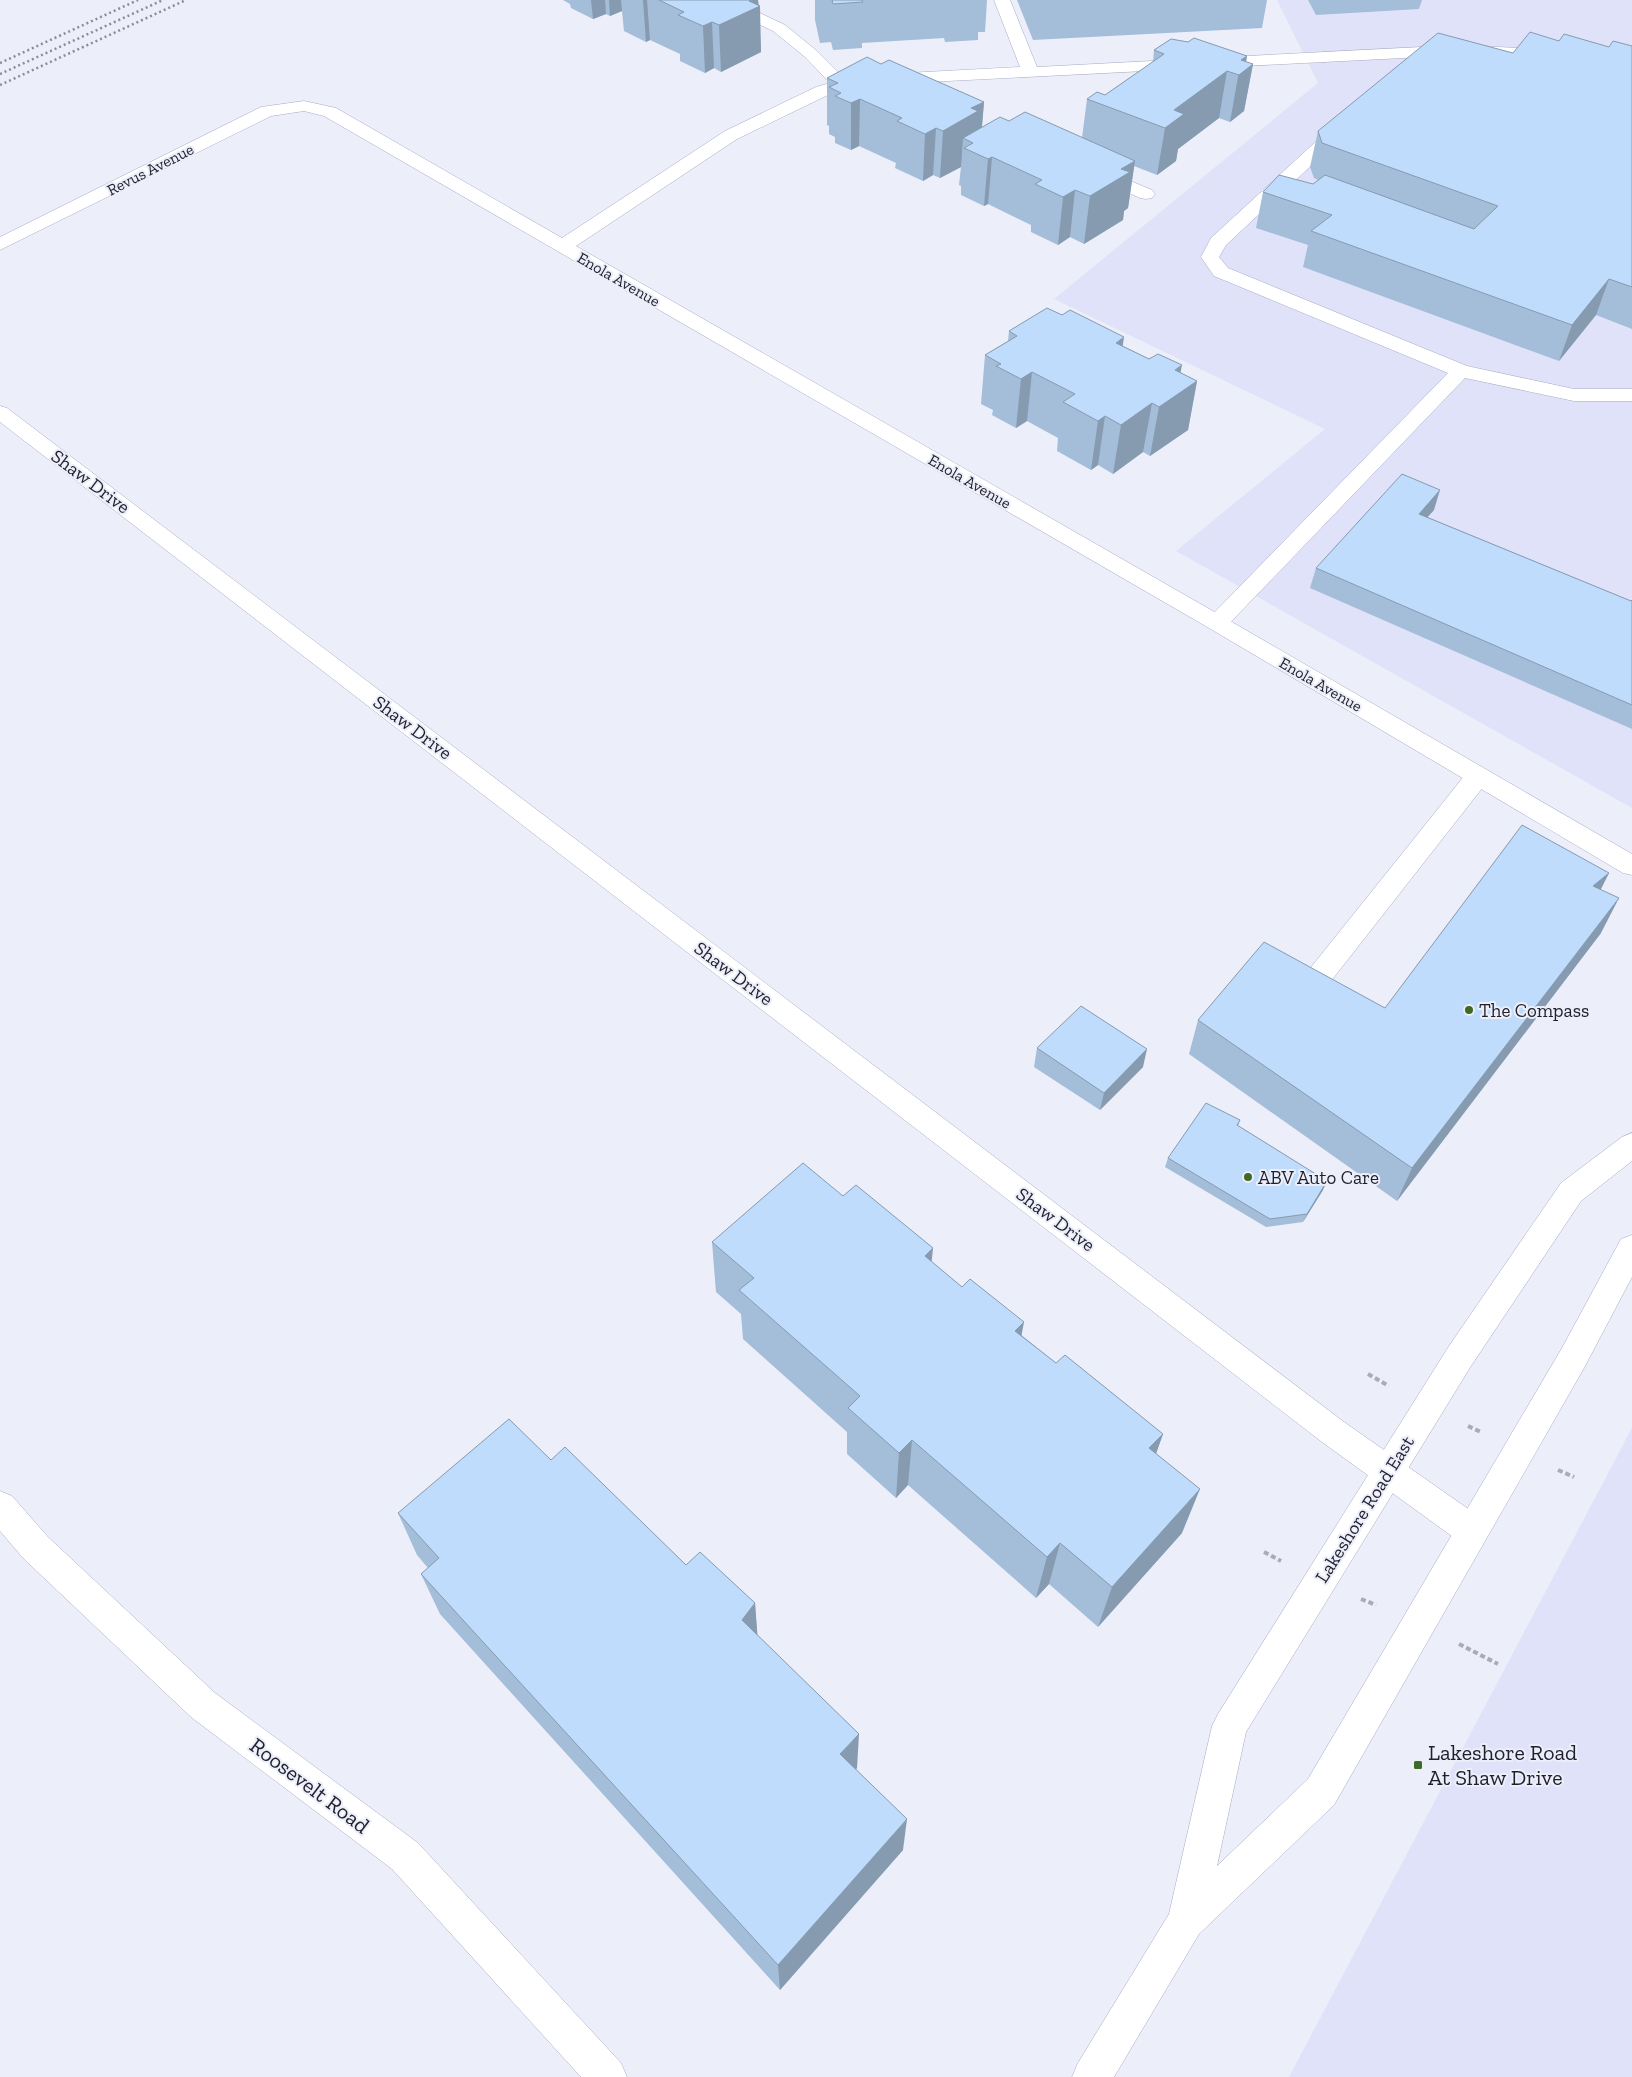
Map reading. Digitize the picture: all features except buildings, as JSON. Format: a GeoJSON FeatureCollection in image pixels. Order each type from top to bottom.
{"type":"FeatureCollection","features":[{"type":"Feature","properties":{"kind":"street"},"geometry":{"type":"LineString","coordinates":[[720,0],[779,28],[811,54],[841,85]]}},
{"type":"Feature","properties":{"kind":"street"},"geometry":{"type":"LineString","coordinates":[[1002,0],[1030,70]]}},
{"type":"Feature","properties":{"kind":"street"},"geometry":{"type":"LineString","coordinates":[[563,246],[731,135],[822,91],[841,85],[888,78],[1424,52],[1499,50],[1569,56]]}},
{"type":"Feature","properties":{"kind":"street"},"geometry":{"type":"LineString","coordinates":[[1402,72],[1424,52]]}},
{"type":"Feature","properties":{"kind":"street"},"geometry":{"type":"LineString","coordinates":[[888,78],[923,94]]}},
{"type":"Feature","properties":{"kind":"street","name":"Enola Avenue"},"geometry":{"type":"LineString","coordinates":[[304,106],[330,112],[1217,623],[1632,866]]}},
{"type":"Feature","properties":{"kind":"street","name":"Revus Avenue"},"geometry":{"type":"LineString","coordinates":[[0,244],[267,110],[304,106]]}},
{"type":"Feature","properties":{"kind":"street"},"geometry":{"type":"LineString","coordinates":[[1353,118],[1218,242],[1210,257],[1221,272],[1462,371],[1574,395],[1632,395]]}},
{"type":"Feature","properties":{"kind":"street"},"geometry":{"type":"LineString","coordinates":[[1084,166],[1146,194]]}},
{"type":"Feature","properties":{"kind":"street"},"geometry":{"type":"LineString","coordinates":[[1217,623],[1462,371]]}},
{"type":"Feature","properties":{"kind":"street","name":"Shaw Drive"},"geometry":{"type":"LineString","coordinates":[[0,412],[1387,1472],[1472,1531]]}},
{"type":"Feature","properties":{"kind":"street"},"geometry":{"type":"LineString","coordinates":[[1314,983],[1478,776]]}},
{"type":"Feature","properties":{"kind":"street","name":"Lakeshore Road East"},"geometry":{"type":"LineString","coordinates":[[1186,1921],[1230,1726],[1460,1356],[1571,1192],[1632,1145]]}},
{"type":"Feature","properties":{"kind":"street","name":"Lakeshore Road East"},"geometry":{"type":"LineString","coordinates":[[1092,2077],[1186,1921],[1321,1792],[1573,1358],[1632,1248]]}},
{"type":"Feature","properties":{"kind":"street","name":"Roosevelt Road"},"geometry":{"type":"LineString","coordinates":[[0,1507],[36,1548],[176,1681],[211,1710],[405,1856],[607,2077]]}},
{"type":"Feature","properties":{"kind":"shaded area"},"geometry":{"type":"Polygon","coordinates":[[[1277,0],[1632,0],[1632,808],[1176,551],[1325,429],[1054,299],[1318,83],[1277,0]]]}},
{"type":"Feature","properties":{"kind":"shaded area"},"geometry":{"type":"Polygon","coordinates":[[[1632,1427],[1632,2077],[1289,2077],[1623,1445],[1632,1427]]]}},
{"type":"Feature","properties":{"kind":"railway"},"geometry":{"type":"LineString","coordinates":[[0,63],[138,0]]}},
{"type":"Feature","properties":{"kind":"railway"},"geometry":{"type":"LineString","coordinates":[[0,74],[163,0]]}},
{"type":"Feature","properties":{"kind":"railway"},"geometry":{"type":"LineString","coordinates":[[0,85],[186,0]]}},
{"type":"Feature","properties":{"kind":"place","name":"The Compass"},"geometry":{"type":"Point","coordinates":[1469,1010]}},
{"type":"Feature","properties":{"kind":"place","name":"ABV Auto Care"},"geometry":{"type":"Point","coordinates":[1248,1177]}},
{"type":"Feature","properties":{"kind":"place","name":"Lakeshore Road At Shaw Drive"},"geometry":{"type":"Point","coordinates":[1418,1765]}}]}
